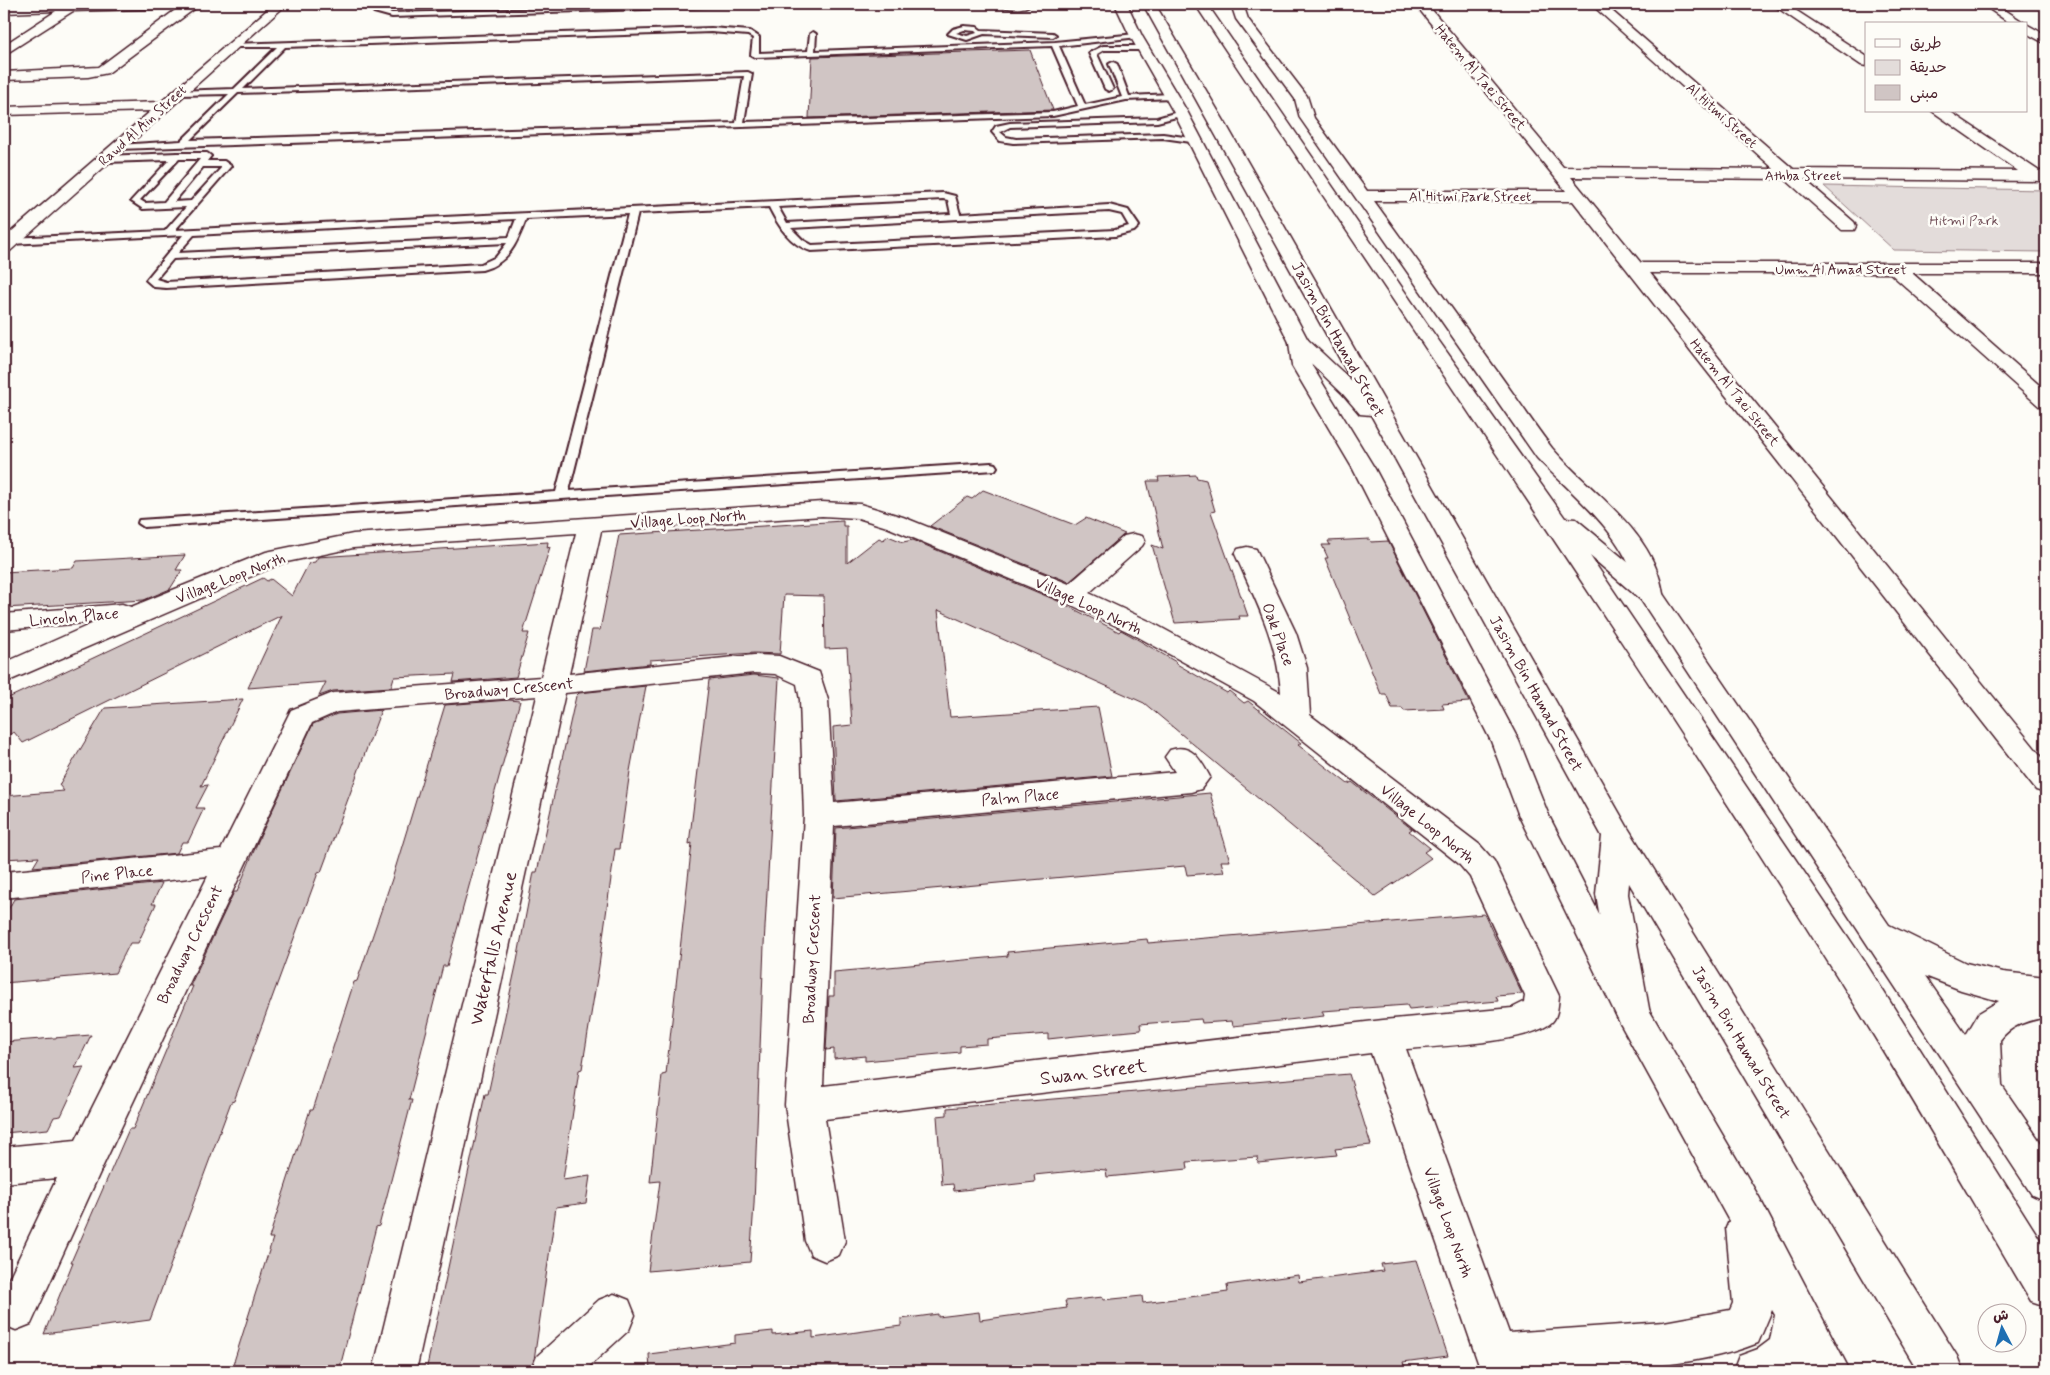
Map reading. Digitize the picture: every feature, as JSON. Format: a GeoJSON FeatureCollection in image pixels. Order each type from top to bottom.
{"type":"FeatureCollection","features":[{"type":"Feature","properties":{"kind":"street"},"geometry":{"type":"LineString","coordinates":[[4,76],[88,73],[103,70],[191,4]]}},
{"type":"Feature","properties":{"kind":"street"},"geometry":{"type":"LineString","coordinates":[[4,9],[196,4]]}},
{"type":"Feature","properties":{"kind":"street","name":"Rawd Al Ain Street"},"geometry":{"type":"LineString","coordinates":[[7,244],[281,4]]}},
{"type":"Feature","properties":{"kind":"street"},"geometry":{"type":"LineString","coordinates":[[1004,4],[1026,4]]}},
{"type":"Feature","properties":{"kind":"street"},"geometry":{"type":"LineString","coordinates":[[1121,4],[1140,42],[1176,104],[1299,342],[1350,390],[1401,450]]}},
{"type":"Feature","properties":{"kind":"street","name":"Jasim Bin Hamad Street"},"geometry":{"type":"LineString","coordinates":[[1149,4],[1617,836],[1942,1371]]}},
{"type":"Feature","properties":{"kind":"street"},"geometry":{"type":"LineString","coordinates":[[1236,4],[1242,20],[1302,99],[1307,118],[1545,453],[1571,481],[1596,503],[1634,549],[1649,573],[1652,584],[1650,594]]}},
{"type":"Feature","properties":{"kind":"street","name":"Hatem Al Taei Street"},"geometry":{"type":"LineString","coordinates":[[1420,4],[1579,196],[2046,782]]}},
{"type":"Feature","properties":{"kind":"street","name":"Al Hitmi Street"},"geometry":{"type":"LineString","coordinates":[[1597,4],[1788,175],[1848,226]]}},
{"type":"Feature","properties":{"kind":"street"},"geometry":{"type":"LineString","coordinates":[[1778,4],[1865,61]]}},
{"type":"Feature","properties":{"kind":"street"},"geometry":{"type":"LineString","coordinates":[[1988,4],[2017,22]]}},
{"type":"Feature","properties":{"kind":"street"},"geometry":{"type":"LineString","coordinates":[[4,51],[71,7]]}},
{"type":"Feature","properties":{"kind":"street"},"geometry":{"type":"LineString","coordinates":[[1207,7],[1427,338],[1543,503],[1853,972],[2046,1286]]}},
{"type":"Feature","properties":{"kind":"street"},"geometry":{"type":"LineString","coordinates":[[2028,29],[2046,40]]}},
{"type":"Feature","properties":{"kind":"street"},"geometry":{"type":"LineString","coordinates":[[4,111],[164,106]]}},
{"type":"Feature","properties":{"kind":"street"},"geometry":{"type":"LineString","coordinates":[[1941,112],[2041,176]]}},
{"type":"Feature","properties":{"kind":"street","name":"Athba Street"},"geometry":{"type":"LineString","coordinates":[[1559,172],[2041,176]]}},
{"type":"Feature","properties":{"kind":"street","name":"Al Hitmi Park Street"},"geometry":{"type":"LineString","coordinates":[[1361,196],[1579,196]]}},
{"type":"Feature","properties":{"kind":"street","name":"Umm Al Amad Street"},"geometry":{"type":"LineString","coordinates":[[1636,268],[2046,268]]}},
{"type":"Feature","properties":{"kind":"street"},"geometry":{"type":"LineString","coordinates":[[1896,269],[2046,402]]}},
{"type":"Feature","properties":{"kind":"street"},"geometry":{"type":"LineString","coordinates":[[1299,342],[1302,366],[1364,469],[1505,741],[1534,816],[1633,1014],[1745,1211],[1796,1314],[1828,1371]]}},
{"type":"Feature","properties":{"kind":"street"},"geometry":{"type":"LineString","coordinates":[[1543,503],[1650,594],[1875,931],[2046,1182]]}},
{"type":"Feature","properties":{"kind":"street","name":"Village Loop North"},"geometry":{"type":"LineString","coordinates":[[4,674],[144,611],[275,558],[353,541],[822,509],[860,511],[896,522],[1072,595],[1140,627],[1264,694],[1469,854],[1483,870],[1542,996],[1540,1011],[1516,1023],[1383,1036],[1500,1363]]}},
{"type":"Feature","properties":{"kind":"street","name":"Waterfalls Avenue"},"geometry":{"type":"LineString","coordinates":[[395,1371],[590,525]]}},
{"type":"Feature","properties":{"kind":"street"},"geometry":{"type":"LineString","coordinates":[[1072,595],[1133,541]]}},
{"type":"Feature","properties":{"kind":"street","name":"Oak Place"},"geometry":{"type":"LineString","coordinates":[[1247,554],[1283,633],[1293,668],[1296,718]]}},
{"type":"Feature","properties":{"kind":"street","name":"Lincoln Place"},"geometry":{"type":"LineString","coordinates":[[4,622],[144,611]]}},
{"type":"Feature","properties":{"kind":"street","name":"Broadway Crescent"},"geometry":{"type":"LineString","coordinates":[[16,1309],[87,1157],[301,717],[333,703],[552,686],[754,664],[779,665],[797,672],[808,679],[812,687],[819,816],[804,1105],[824,1241]]}},
{"type":"Feature","properties":{"kind":"street","name":"Palm Place"},"geometry":{"type":"LineString","coordinates":[[819,816],[1190,781],[1195,777],[1180,757]]}},
{"type":"Feature","properties":{"kind":"street"},"geometry":{"type":"LineString","coordinates":[[1617,836],[1612,894],[1633,1014]]}},
{"type":"Feature","properties":{"kind":"street","name":"Pine Place"},"geometry":{"type":"LineString","coordinates":[[4,886],[230,861]]}},
{"type":"Feature","properties":{"kind":"street"},"geometry":{"type":"LineString","coordinates":[[1875,931],[1924,961],[1965,978],[1992,985],[2046,992]]}},
{"type":"Feature","properties":{"kind":"street"},"geometry":{"type":"LineString","coordinates":[[1984,1092],[1982,1041],[1986,1028],[2002,1016],[2028,1005],[2046,1002]]}},
{"type":"Feature","properties":{"kind":"street","name":"Swan Street"},"geometry":{"type":"LineString","coordinates":[[804,1105],[1383,1036]]}},
{"type":"Feature","properties":{"kind":"street"},"geometry":{"type":"LineString","coordinates":[[4,1165],[87,1157]]}},
{"type":"Feature","properties":{"kind":"street"},"geometry":{"type":"LineString","coordinates":[[1500,1363],[1673,1342],[1743,1328],[1754,1304],[1745,1211]]}},
{"type":"Feature","properties":{"kind":"street"},"geometry":{"type":"LineString","coordinates":[[1754,1371],[1767,1368],[1789,1352],[1796,1314]]}},
{"type":"Feature","properties":{"kind":"street"},"geometry":{"type":"LineString","coordinates":[[552,1371],[614,1315]]}},
{"type":"Feature","properties":{"kind":"street"},"geometry":{"type":"LineString","coordinates":[[1911,1320],[1928,1371]]}},
{"type":"Feature","properties":{"kind":"lane"},"geometry":{"type":"LineString","coordinates":[[381,4],[376,9],[377,13],[392,15],[738,4]]}},
{"type":"Feature","properties":{"kind":"lane"},"geometry":{"type":"LineString","coordinates":[[981,32],[980,35],[966,38],[953,35],[951,32],[969,28],[981,32],[1068,37],[1086,41]]}},
{"type":"Feature","properties":{"kind":"lane"},"geometry":{"type":"LineString","coordinates":[[231,46],[711,30],[750,33],[756,37],[740,125]]}},
{"type":"Feature","properties":{"kind":"lane"},"geometry":{"type":"LineString","coordinates":[[811,52],[813,34]]}},
{"type":"Feature","properties":{"kind":"lane"},"geometry":{"type":"LineString","coordinates":[[966,38],[969,47]]}},
{"type":"Feature","properties":{"kind":"lane"},"geometry":{"type":"LineString","coordinates":[[179,93],[751,64],[811,52],[1055,44],[1086,41],[1140,42]]}},
{"type":"Feature","properties":{"kind":"lane"},"geometry":{"type":"LineString","coordinates":[[1109,89],[1093,53],[1103,48],[1140,42]]}},
{"type":"Feature","properties":{"kind":"lane"},"geometry":{"type":"LineString","coordinates":[[1055,44],[1082,107]]}},
{"type":"Feature","properties":{"kind":"lane"},"geometry":{"type":"LineString","coordinates":[[183,143],[283,45]]}},
{"type":"Feature","properties":{"kind":"lane"},"geometry":{"type":"LineString","coordinates":[[1113,64],[1126,98]]}},
{"type":"Feature","properties":{"kind":"lane"},"geometry":{"type":"LineString","coordinates":[[118,147],[183,143],[1054,114],[1126,98],[1176,104]]}},
{"type":"Feature","properties":{"kind":"lane"},"geometry":{"type":"LineString","coordinates":[[1176,104],[1156,120],[1010,125],[999,128],[996,132],[998,137],[1013,141],[1163,136],[1195,141]]}},
{"type":"Feature","properties":{"kind":"lane"},"geometry":{"type":"LineString","coordinates":[[177,156],[135,200],[143,206],[194,204]]}},
{"type":"Feature","properties":{"kind":"lane"},"geometry":{"type":"LineString","coordinates":[[105,159],[208,156],[166,206]]}},
{"type":"Feature","properties":{"kind":"lane"},"geometry":{"type":"LineString","coordinates":[[168,233],[227,166],[202,164]]}},
{"type":"Feature","properties":{"kind":"lane"},"geometry":{"type":"LineString","coordinates":[[7,244],[192,231],[944,196],[952,198],[956,216]]}},
{"type":"Feature","properties":{"kind":"lane"},"geometry":{"type":"LineString","coordinates":[[772,204],[777,217],[803,246],[817,248],[1115,232],[1131,229],[1134,226],[1129,214],[1124,210],[1109,208],[786,226]]}},
{"type":"Feature","properties":{"kind":"lane"},"geometry":{"type":"LineString","coordinates":[[562,495],[634,210]]}},
{"type":"Feature","properties":{"kind":"lane"},"geometry":{"type":"LineString","coordinates":[[192,231],[152,277],[153,283],[166,285],[482,268],[502,259],[507,254],[522,216]]}},
{"type":"Feature","properties":{"kind":"lane"},"geometry":{"type":"LineString","coordinates":[[170,256],[512,240]]}},
{"type":"Feature","properties":{"kind":"lane"},"geometry":{"type":"LineString","coordinates":[[144,523],[991,467]]}},
{"type":"Feature","properties":{"kind":"green space","name":"Hitmi Park"},"geometry":{"type":"Polygon","coordinates":[[[1824,186],[2046,190],[2046,252],[1894,250],[1824,186]]]}},
{"type":"Feature","properties":{"kind":"building"},"geometry":{"type":"Polygon","coordinates":[[[1030,50],[1053,110],[809,118],[812,57],[1030,50]]]}},
{"type":"Feature","properties":{"kind":"building"},"geometry":{"type":"Polygon","coordinates":[[[1196,475],[1197,478],[1206,480],[1215,511],[1211,512],[1248,616],[1239,616],[1240,619],[1175,623],[1152,545],[1163,549],[1147,481],[1159,481],[1158,477],[1196,475]]]}},
{"type":"Feature","properties":{"kind":"building"},"geometry":{"type":"Polygon","coordinates":[[[983,490],[1075,525],[1086,518],[1125,534],[1069,582],[930,526],[967,497],[972,499],[983,490]]]}},
{"type":"Feature","properties":{"kind":"building"},"geometry":{"type":"Polygon","coordinates":[[[843,521],[843,526],[847,526],[847,563],[879,538],[883,540],[888,536],[903,542],[913,540],[1058,601],[1119,632],[1121,630],[1227,693],[1229,691],[1244,703],[1248,701],[1301,743],[1298,745],[1348,784],[1352,782],[1412,829],[1409,831],[1430,848],[1424,852],[1431,858],[1375,896],[1144,703],[938,610],[950,717],[1098,707],[1112,776],[836,801],[833,727],[852,725],[847,648],[825,649],[824,596],[784,595],[780,654],[754,653],[650,660],[650,664],[584,671],[592,630],[600,630],[619,535],[843,521]]]}},
{"type":"Feature","properties":{"kind":"building"},"geometry":{"type":"Polygon","coordinates":[[[1370,539],[1371,542],[1388,541],[1469,702],[1442,704],[1444,709],[1404,711],[1402,708],[1392,708],[1386,694],[1381,694],[1325,558],[1328,558],[1322,545],[1330,545],[1328,541],[1370,539]]]}},
{"type":"Feature","properties":{"kind":"building"},"geometry":{"type":"Polygon","coordinates":[[[548,542],[547,548],[550,547],[523,633],[529,633],[516,677],[453,682],[455,674],[394,677],[391,687],[333,691],[319,696],[326,682],[248,688],[282,615],[23,743],[14,732],[4,737],[4,700],[263,578],[267,581],[271,579],[292,596],[309,563],[315,562],[318,557],[548,542]]]}},
{"type":"Feature","properties":{"kind":"building"},"geometry":{"type":"Polygon","coordinates":[[[185,555],[176,570],[182,570],[170,589],[144,600],[4,608],[4,572],[73,568],[77,561],[185,555]]]}},
{"type":"Feature","properties":{"kind":"building"},"geometry":{"type":"Polygon","coordinates":[[[754,675],[779,678],[764,945],[750,1262],[648,1271],[660,1181],[650,1182],[662,1075],[666,1074],[692,843],[689,844],[709,680],[754,675]]]}},
{"type":"Feature","properties":{"kind":"building"},"geometry":{"type":"Polygon","coordinates":[[[646,686],[630,771],[619,849],[615,849],[599,966],[582,1069],[579,1070],[563,1180],[590,1176],[586,1203],[556,1207],[534,1360],[529,1371],[426,1371],[485,1094],[488,1094],[517,961],[534,872],[537,872],[576,696],[579,693],[646,686]]]}},
{"type":"Feature","properties":{"kind":"building"},"geometry":{"type":"Polygon","coordinates":[[[243,699],[201,786],[208,785],[196,808],[204,808],[188,842],[182,842],[177,853],[33,867],[39,857],[4,859],[4,796],[64,791],[59,785],[105,708],[243,699]]]}},
{"type":"Feature","properties":{"kind":"building"},"geometry":{"type":"Polygon","coordinates":[[[509,700],[520,701],[447,966],[443,966],[409,1100],[412,1100],[379,1226],[376,1227],[339,1371],[231,1371],[273,1238],[269,1238],[310,1110],[313,1110],[354,982],[357,981],[392,879],[445,705],[509,700]]]}},
{"type":"Feature","properties":{"kind":"building"},"geometry":{"type":"Polygon","coordinates":[[[381,710],[150,1320],[44,1334],[73,1262],[71,1262],[129,1129],[133,1129],[193,986],[190,986],[234,892],[237,892],[258,841],[313,724],[337,714],[381,710]]]}},
{"type":"Feature","properties":{"kind":"building"},"geometry":{"type":"Polygon","coordinates":[[[1210,793],[1230,861],[1221,861],[1224,872],[1187,875],[1185,866],[833,898],[836,828],[1210,793]]]}},
{"type":"Feature","properties":{"kind":"building"},"geometry":{"type":"Polygon","coordinates":[[[162,883],[152,904],[156,904],[138,943],[130,943],[115,973],[4,983],[4,917],[14,899],[162,883]]]}},
{"type":"Feature","properties":{"kind":"building"},"geometry":{"type":"Polygon","coordinates":[[[1484,914],[1522,994],[1496,996],[1498,1001],[1409,1009],[1407,1005],[1322,1011],[1324,1016],[1233,1026],[1232,1021],[1202,1023],[1201,1019],[1140,1024],[1141,1030],[1048,1039],[1048,1034],[987,1039],[987,1044],[960,1046],[960,1052],[865,1061],[865,1056],[834,1059],[834,1049],[826,1050],[829,996],[834,996],[834,972],[1008,956],[1007,952],[1147,939],[1148,943],[1484,914]]]}},
{"type":"Feature","properties":{"kind":"building"},"geometry":{"type":"Polygon","coordinates":[[[91,1035],[75,1068],[84,1067],[61,1116],[54,1117],[48,1129],[4,1133],[4,1042],[91,1035]]]}},
{"type":"Feature","properties":{"kind":"building"},"geometry":{"type":"Polygon","coordinates":[[[1349,1074],[1371,1145],[1335,1149],[1337,1155],[1258,1163],[1257,1157],[1187,1162],[1188,1169],[1107,1177],[1106,1170],[1094,1169],[1034,1175],[1035,1182],[954,1191],[953,1184],[942,1185],[937,1116],[947,1115],[947,1108],[1349,1074]]]}},
{"type":"Feature","properties":{"kind":"building"},"geometry":{"type":"Polygon","coordinates":[[[1416,1260],[1448,1356],[1403,1362],[1406,1371],[650,1371],[649,1354],[735,1343],[735,1335],[773,1331],[773,1335],[813,1331],[813,1338],[901,1326],[901,1319],[938,1314],[938,1317],[979,1312],[980,1320],[1067,1308],[1065,1301],[1103,1297],[1103,1300],[1142,1296],[1143,1303],[1228,1292],[1227,1285],[1298,1275],[1299,1282],[1383,1271],[1381,1264],[1416,1260]]]}}]}
